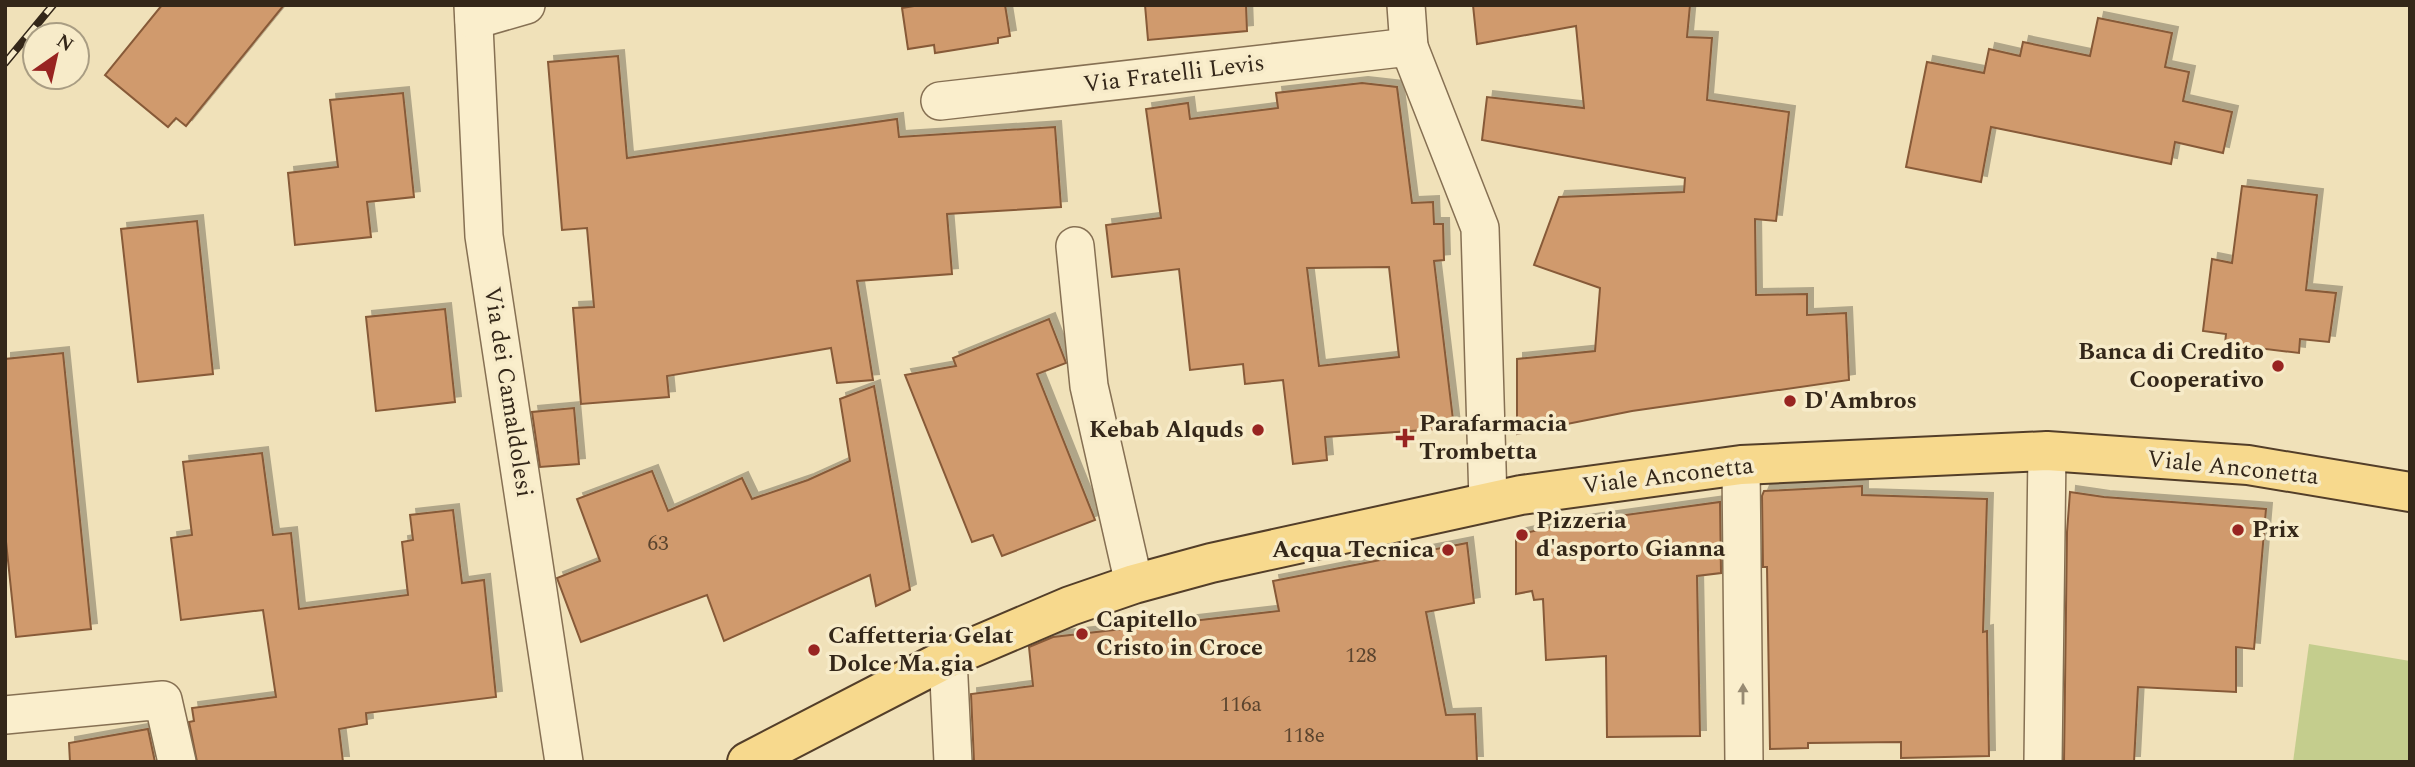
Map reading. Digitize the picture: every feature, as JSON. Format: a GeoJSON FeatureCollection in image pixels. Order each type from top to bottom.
{"type":"FeatureCollection","features":[{"type":"Feature","properties":{"kind":"main road","name":"Viale Anconetta"},"geometry":{"type":"LineString","coordinates":[[747,762],[948,658],[1070,606],[1134,584],[1211,563],[1488,501],[1741,465],[2047,451],[2248,465],[2410,492]]}},
{"type":"Feature","properties":{"kind":"street","name":"Via dei Camaldolesi"},"geometry":{"type":"LineString","coordinates":[[526,5],[473,13],[484,236],[564,762]]}},
{"type":"Feature","properties":{"kind":"street"},"geometry":{"type":"LineString","coordinates":[[1406,5],[1409,47],[1480,228],[1488,501]]}},
{"type":"Feature","properties":{"kind":"street","name":"Via Fratelli Levis"},"geometry":{"type":"LineString","coordinates":[[940,101],[1409,47]]}},
{"type":"Feature","properties":{"kind":"street"},"geometry":{"type":"LineString","coordinates":[[1075,246],[1089,386],[1134,584]]}},
{"type":"Feature","properties":{"kind":"street"},"geometry":{"type":"LineString","coordinates":[[2043,762],[2047,451]]}},
{"type":"Feature","properties":{"kind":"street"},"geometry":{"type":"LineString","coordinates":[[1741,465],[1744,762]]}},
{"type":"Feature","properties":{"kind":"street"},"geometry":{"type":"LineString","coordinates":[[948,658],[953,762]]}},
{"type":"Feature","properties":{"kind":"street"},"geometry":{"type":"LineString","coordinates":[[5,715],[163,700],[177,762]]}},
{"type":"Feature","properties":{"kind":"green space"},"geometry":{"type":"Polygon","coordinates":[[[2309,644],[2410,661],[2410,762],[2293,762],[2309,644]]]}},
{"type":"Feature","properties":{"kind":"building"},"geometry":{"type":"Polygon","coordinates":[[[162,5],[284,5],[186,126],[176,118],[168,127],[105,75],[162,5]]]}},
{"type":"Feature","properties":{"kind":"building"},"geometry":{"type":"Polygon","coordinates":[[[920,5],[1005,5],[1010,36],[998,38],[998,43],[935,53],[934,45],[908,49],[902,8],[920,5]]]}},
{"type":"Feature","properties":{"kind":"building"},"geometry":{"type":"Polygon","coordinates":[[[1145,5],[1246,5],[1247,31],[1148,40],[1145,5]]]}},
{"type":"Feature","properties":{"kind":"building"},"geometry":{"type":"Polygon","coordinates":[[[1473,5],[1690,5],[1687,37],[1712,38],[1707,100],[1789,112],[1776,221],[1755,219],[1756,295],[1807,294],[1807,315],[1846,313],[1849,380],[1632,411],[1517,434],[1517,359],[1595,351],[1600,288],[1534,265],[1559,197],[1684,192],[1685,178],[1482,140],[1487,97],[1584,108],[1576,26],[1477,44],[1473,5]]]}},
{"type":"Feature","properties":{"kind":"building"},"geometry":{"type":"Polygon","coordinates":[[[2098,18],[2172,33],[2165,67],[2189,72],[2183,101],[2232,112],[2223,153],[2175,142],[2171,164],[1991,127],[1981,182],[1906,167],[1927,62],[1984,73],[1989,49],[2020,56],[2023,42],[2090,56],[2098,18]]]}},
{"type":"Feature","properties":{"kind":"building"},"geometry":{"type":"Polygon","coordinates":[[[618,56],[627,158],[897,119],[899,137],[1055,127],[1061,207],[947,214],[952,274],[857,281],[873,380],[837,383],[831,348],[667,376],[669,397],[581,404],[573,308],[594,307],[587,228],[562,230],[548,62],[618,56]]]}},
{"type":"Feature","properties":{"kind":"building"},"geometry":{"type":"Polygon","coordinates":[[[1362,83],[1397,87],[1412,203],[1433,202],[1434,224],[1443,224],[1444,260],[1434,261],[1454,428],[1325,437],[1327,460],[1293,464],[1283,380],[1245,384],[1243,364],[1190,370],[1179,269],[1112,277],[1106,225],[1161,218],[1146,109],[1188,103],[1190,119],[1278,108],[1276,93],[1362,83]],[[1389,267],[1307,268],[1319,366],[1399,357],[1389,267]]]}},
{"type":"Feature","properties":{"kind":"building"},"geometry":{"type":"Polygon","coordinates":[[[403,93],[414,197],[367,202],[371,237],[295,245],[288,173],[338,167],[330,100],[403,93]]]}},
{"type":"Feature","properties":{"kind":"building"},"geometry":{"type":"Polygon","coordinates":[[[2242,186],[2317,195],[2306,290],[2336,293],[2329,342],[2300,339],[2299,353],[2225,344],[2226,334],[2203,331],[2212,259],[2232,263],[2242,186]]]}},
{"type":"Feature","properties":{"kind":"building"},"geometry":{"type":"Polygon","coordinates":[[[197,221],[213,374],[138,382],[121,229],[197,221]]]}},
{"type":"Feature","properties":{"kind":"building"},"geometry":{"type":"Polygon","coordinates":[[[445,309],[455,402],[376,411],[366,317],[445,309]]]}},
{"type":"Feature","properties":{"kind":"building"},"geometry":{"type":"Polygon","coordinates":[[[1049,319],[1066,363],[1037,374],[1095,520],[1002,556],[993,535],[972,542],[905,375],[956,366],[953,358],[1049,319]]]}},
{"type":"Feature","properties":{"kind":"building"},"geometry":{"type":"Polygon","coordinates":[[[63,353],[91,629],[16,637],[5,532],[5,359],[63,353]]]}},
{"type":"Feature","properties":{"kind":"building"},"geometry":{"type":"Polygon","coordinates":[[[874,386],[910,590],[876,606],[870,575],[724,641],[707,595],[581,642],[557,578],[600,561],[577,499],[652,471],[668,511],[742,478],[752,499],[808,480],[850,461],[840,399],[874,386]]]}},
{"type":"Feature","properties":{"kind":"building"},"geometry":{"type":"Polygon","coordinates":[[[574,408],[579,464],[540,467],[532,412],[574,408]]]}},
{"type":"Feature","properties":{"kind":"building"},"geometry":{"type":"Polygon","coordinates":[[[262,453],[273,535],[291,533],[299,609],[408,595],[402,542],[413,540],[410,515],[453,510],[462,583],[484,580],[496,697],[366,713],[367,724],[339,729],[343,762],[197,762],[189,722],[194,721],[192,708],[276,697],[263,610],[181,620],[171,538],[192,535],[183,462],[262,453]]]}},
{"type":"Feature","properties":{"kind":"building"},"geometry":{"type":"Polygon","coordinates":[[[1862,486],[1862,495],[1987,499],[1983,632],[1987,631],[1989,756],[1901,758],[1901,742],[1808,743],[1808,748],[1770,749],[1767,567],[1763,567],[1762,496],[1764,491],[1862,486]]]}},
{"type":"Feature","properties":{"kind":"building"},"geometry":{"type":"Polygon","coordinates":[[[2070,492],[2266,509],[2254,649],[2236,647],[2236,692],[2138,687],[2134,762],[2064,762],[2067,532],[2070,492]]]}},
{"type":"Feature","properties":{"kind":"building"},"geometry":{"type":"Polygon","coordinates":[[[1720,502],[1721,573],[1697,576],[1700,736],[1607,737],[1606,656],[1546,660],[1543,599],[1534,600],[1532,591],[1516,594],[1516,535],[1575,522],[1720,502]]]}},
{"type":"Feature","properties":{"kind":"building"},"geometry":{"type":"Polygon","coordinates":[[[1467,543],[1474,603],[1426,612],[1446,715],[1475,714],[1477,762],[974,762],[971,694],[1033,686],[1029,647],[1053,637],[1279,611],[1273,581],[1467,543]]]}},
{"type":"Feature","properties":{"kind":"building"},"geometry":{"type":"Polygon","coordinates":[[[148,729],[155,762],[70,762],[69,743],[148,729]]]}},
{"type":"Feature","properties":{"kind":"railway"},"geometry":{"type":"LineString","coordinates":[[5,63],[53,5]]}},
{"type":"Feature","properties":{"kind":"place","name":"Banca di Credito Cooperativo"},"geometry":{"type":"Point","coordinates":[2278,366]}},
{"type":"Feature","properties":{"kind":"place","name":"D'Ambros"},"geometry":{"type":"Point","coordinates":[1790,401]}},
{"type":"Feature","properties":{"kind":"place","name":"Kebab Alquds"},"geometry":{"type":"Point","coordinates":[1258,430]}},
{"type":"Feature","properties":{"kind":"place","name":"Parafarmacia Trombetta"},"geometry":{"type":"Point","coordinates":[1405,438]}},
{"type":"Feature","properties":{"kind":"place","name":"Prix"},"geometry":{"type":"Point","coordinates":[2238,530]}},
{"type":"Feature","properties":{"kind":"place","name":"Pizzeria d'asporto Gianna"},"geometry":{"type":"Point","coordinates":[1522,535]}},
{"type":"Feature","properties":{"kind":"place","name":"Acqua Tecnica"},"geometry":{"type":"Point","coordinates":[1448,550]}},
{"type":"Feature","properties":{"kind":"place","name":"Capitello Cristo in Croce"},"geometry":{"type":"Point","coordinates":[1082,634]}},
{"type":"Feature","properties":{"kind":"place","name":"Caffetteria Gelat Dolce Ma.gia"},"geometry":{"type":"Point","coordinates":[814,650]}}]}
